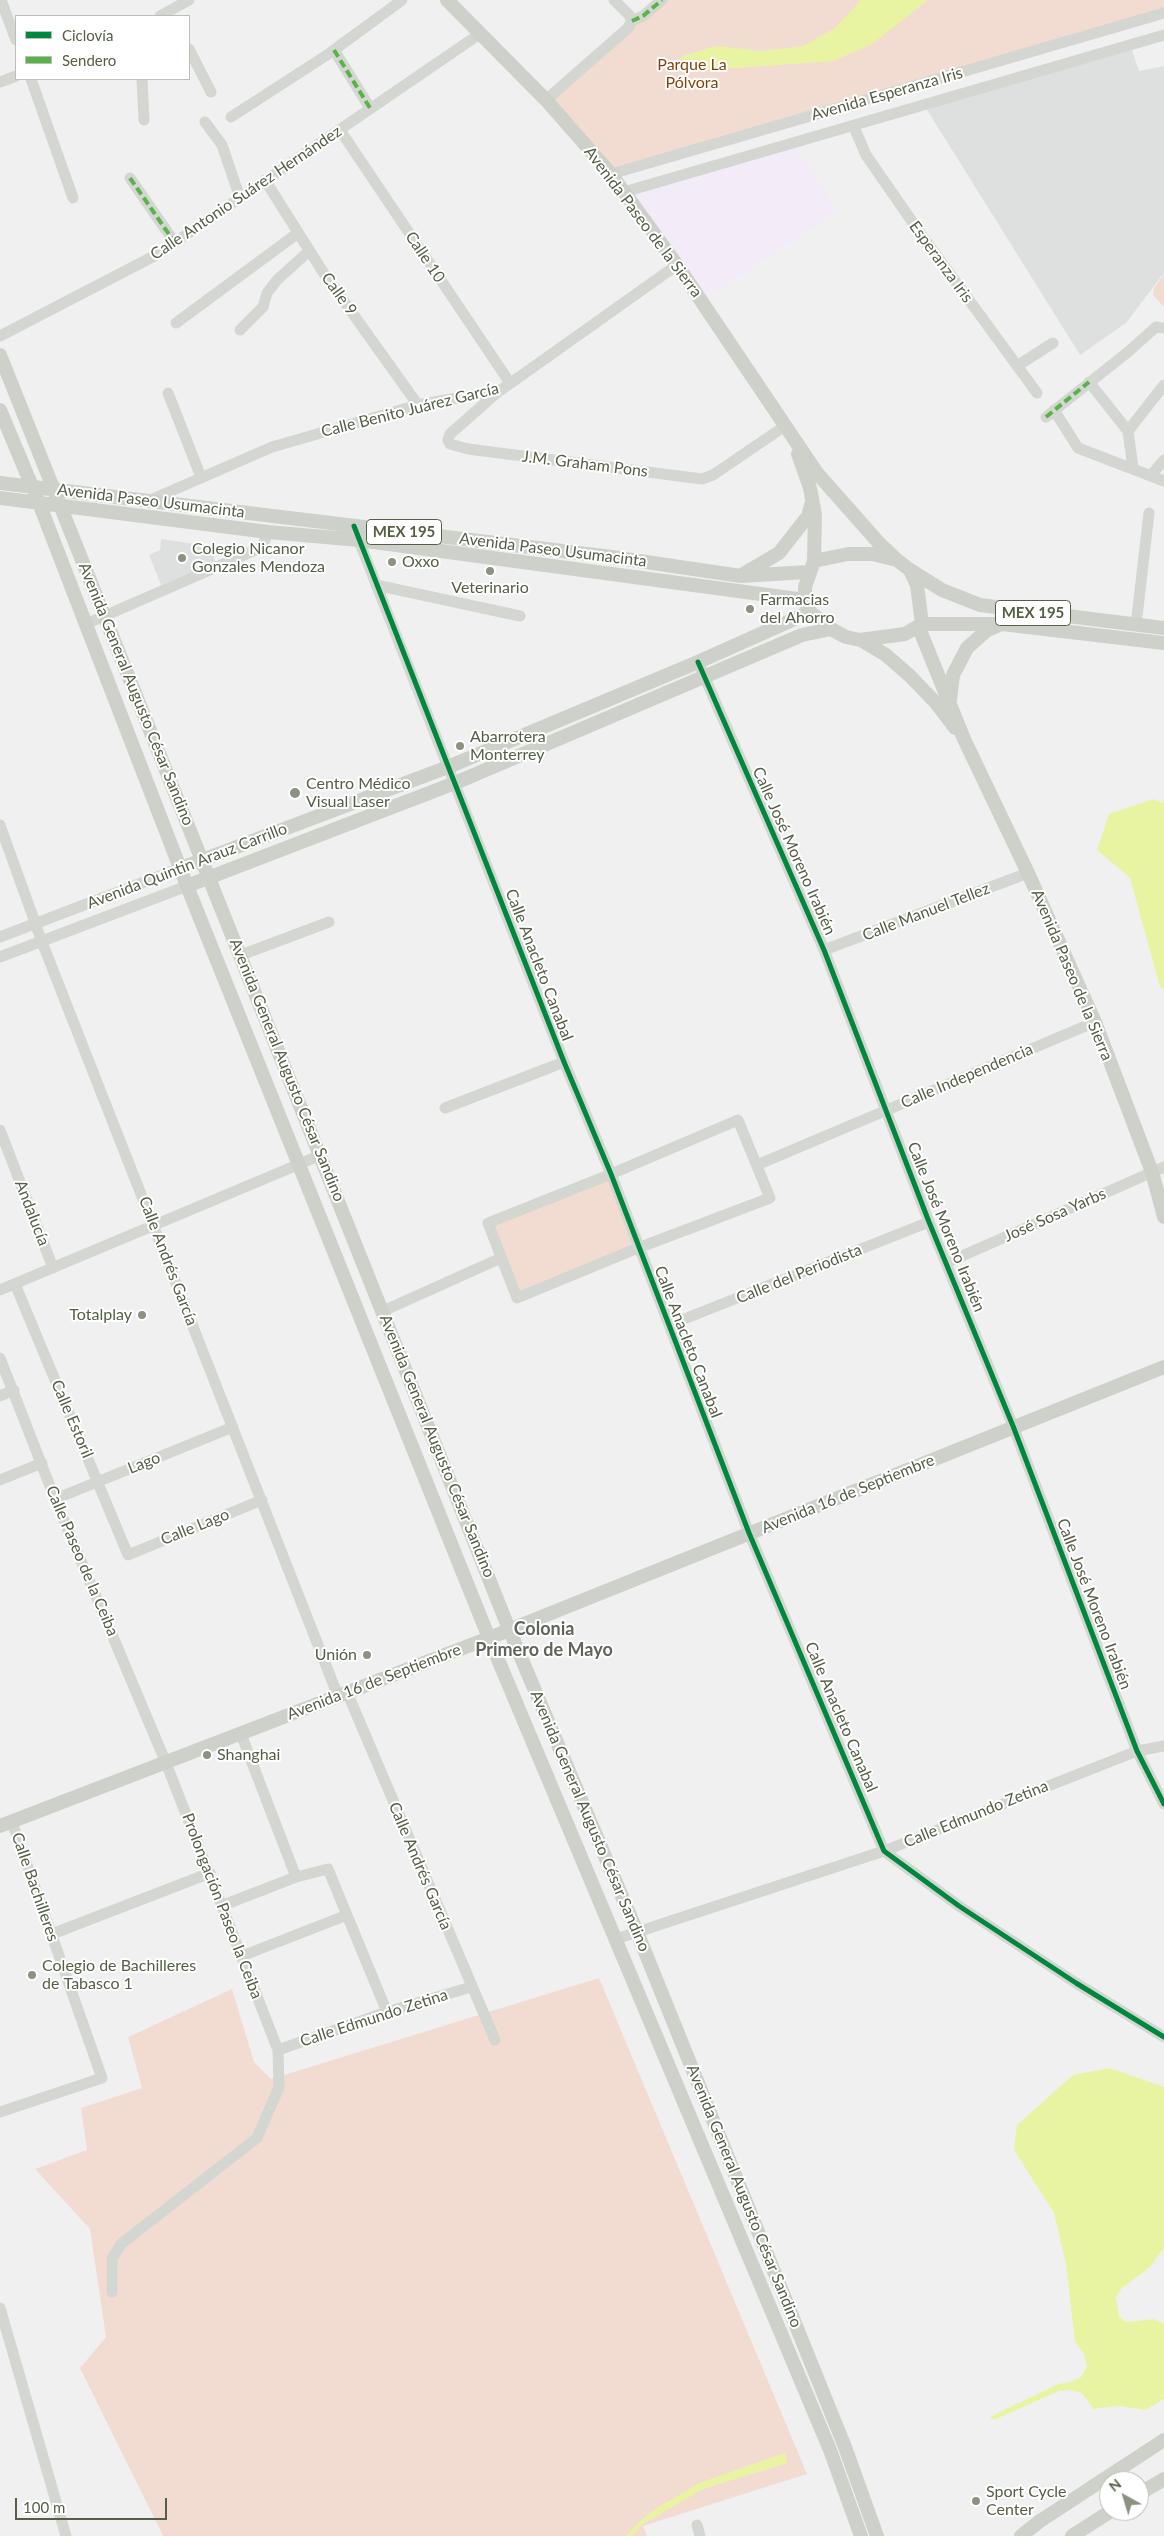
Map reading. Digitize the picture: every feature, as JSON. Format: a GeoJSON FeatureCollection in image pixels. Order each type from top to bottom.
{"type":"FeatureCollection","features":[{"type":"Feature","properties":{"kind":"main road","name":"Avenida Paseo de la Sierra"},"geometry":{"type":"LineString","coordinates":[[446,0],[546,100],[611,174],[677,265],[794,441],[842,503],[897,560]]}},
{"type":"Feature","properties":{"kind":"main road","name":"Avenida General Augusto César Sandino"},"geometry":{"type":"LineString","coordinates":[[0,355],[509,1629],[636,1932],[845,2446],[877,2536]]}},
{"type":"Feature","properties":{"kind":"main road","name":"Avenida General Augusto César Sandino"},"geometry":{"type":"LineString","coordinates":[[0,410],[39,503],[187,886],[301,1164],[489,1638],[830,2450],[861,2536]]}},
{"type":"Feature","properties":{"kind":"main road","name":"Avenida Paseo de la Sierra"},"geometry":{"type":"LineString","coordinates":[[794,441],[812,499],[815,516],[811,567]]}},
{"type":"Feature","properties":{"kind":"main road","name":"Avenida Paseo Usumacinta"},"geometry":{"type":"LineString","coordinates":[[0,483],[612,557],[737,575],[811,567]]}},
{"type":"Feature","properties":{"kind":"main road","name":"Avenida Paseo Usumacinta"},"geometry":{"type":"LineString","coordinates":[[0,498],[268,532],[358,540],[807,606]]}},
{"type":"Feature","properties":{"kind":"main road"},"geometry":{"type":"LineString","coordinates":[[737,575],[749,572],[778,552],[808,516],[812,499]]}},
{"type":"Feature","properties":{"kind":"main road"},"geometry":{"type":"LineString","coordinates":[[848,554],[872,554],[897,560],[910,570],[920,595],[920,626],[892,637],[860,640],[846,637],[831,629],[807,606],[804,587],[811,567],[848,554]]}},
{"type":"Feature","properties":{"kind":"main road","name":"MEX 195"},"geometry":{"type":"LineString","coordinates":[[910,570],[942,590],[980,605],[1164,628]]}},
{"type":"Feature","properties":{"kind":"main road","name":"Avenida Quintin Arauz Carrillo"},"geometry":{"type":"LineString","coordinates":[[181,868],[448,767],[698,662],[807,606]]}},
{"type":"Feature","properties":{"kind":"main road"},"geometry":{"type":"LineString","coordinates":[[950,701],[953,675],[967,648],[986,631],[1002,624]]}},
{"type":"Feature","properties":{"kind":"main road","name":"MEX 195"},"geometry":{"type":"LineString","coordinates":[[920,626],[1002,624],[1164,643]]}},
{"type":"Feature","properties":{"kind":"main road","name":"Avenida Paseo de la Sierra"},"geometry":{"type":"LineString","coordinates":[[920,626],[964,739],[1028,873],[1095,1022],[1158,1170],[1164,1217]]}},
{"type":"Feature","properties":{"kind":"main road","name":"Avenida Quintin Arauz Carrillo"},"geometry":{"type":"LineString","coordinates":[[187,886],[455,783],[802,635],[831,629]]}},
{"type":"Feature","properties":{"kind":"main road","name":"Avenida Paseo de la Sierra"},"geometry":{"type":"LineString","coordinates":[[860,640],[886,655],[910,676],[936,703],[964,739]]}},
{"type":"Feature","properties":{"kind":"main road","name":"Avenida 16 de Septiembre"},"geometry":{"type":"LineString","coordinates":[[6,1824],[489,1638],[1013,1426],[1164,1367]]}},
{"type":"Feature","properties":{"kind":"main road"},"geometry":{"type":"LineString","coordinates":[[1012,2536],[1040,2521],[1164,2440]]}},
{"type":"Feature","properties":{"kind":"main road"},"geometry":{"type":"LineString","coordinates":[[1149,2488],[1164,2479]]}},
{"type":"Feature","properties":{"kind":"main road"},"geometry":{"type":"LineString","coordinates":[[1072,2536],[1099,2519]]}},
{"type":"Feature","properties":{"kind":"main road"},"geometry":{"type":"LineString","coordinates":[[1021,2536],[1040,2521]]}},
{"type":"Feature","properties":{"kind":"street"},"geometry":{"type":"LineString","coordinates":[[1,0],[15,37]]}},
{"type":"Feature","properties":{"kind":"street"},"geometry":{"type":"LineString","coordinates":[[167,14],[189,0]]}},
{"type":"Feature","properties":{"kind":"street"},"geometry":{"type":"LineString","coordinates":[[232,117],[334,50],[402,0]]}},
{"type":"Feature","properties":{"kind":"street"},"geometry":{"type":"LineString","coordinates":[[614,0],[629,15],[632,21]]}},
{"type":"Feature","properties":{"kind":"street"},"geometry":{"type":"LineString","coordinates":[[546,100],[628,28],[632,21],[643,16],[662,0]]}},
{"type":"Feature","properties":{"kind":"street","name":"Avenida Esperanza Iris"},"geometry":{"type":"LineString","coordinates":[[611,174],[1164,13]]}},
{"type":"Feature","properties":{"kind":"street","name":"Calle Antonio Suárez Hernández"},"geometry":{"type":"LineString","coordinates":[[0,336],[141,264],[175,244],[265,180],[481,33]]}},
{"type":"Feature","properties":{"kind":"street","name":"Avenida Esperanza Iris"},"geometry":{"type":"LineString","coordinates":[[624,192],[854,127],[1164,34]]}},
{"type":"Feature","properties":{"kind":"street"},"geometry":{"type":"LineString","coordinates":[[334,50],[370,108]]}},
{"type":"Feature","properties":{"kind":"street"},"geometry":{"type":"LineString","coordinates":[[190,51],[211,92]]}},
{"type":"Feature","properties":{"kind":"street"},"geometry":{"type":"LineString","coordinates":[[1015,57],[1021,76]]}},
{"type":"Feature","properties":{"kind":"street"},"geometry":{"type":"LineString","coordinates":[[0,82],[15,76]]}},
{"type":"Feature","properties":{"kind":"street"},"geometry":{"type":"LineString","coordinates":[[31,80],[73,198]]}},
{"type":"Feature","properties":{"kind":"street"},"geometry":{"type":"LineString","coordinates":[[142,80],[144,120]]}},
{"type":"Feature","properties":{"kind":"street"},"geometry":{"type":"LineString","coordinates":[[205,122],[222,145],[240,198]]}},
{"type":"Feature","properties":{"kind":"street","name":"Esperanza Iris"},"geometry":{"type":"LineString","coordinates":[[854,127],[866,155],[930,247],[1037,393]]}},
{"type":"Feature","properties":{"kind":"street","name":"Calle 10"},"geometry":{"type":"LineString","coordinates":[[340,130],[505,386]]}},
{"type":"Feature","properties":{"kind":"street"},"geometry":{"type":"LineString","coordinates":[[130,178],[175,244]]}},
{"type":"Feature","properties":{"kind":"street","name":"Calle 9"},"geometry":{"type":"LineString","coordinates":[[265,180],[309,251],[418,405]]}},
{"type":"Feature","properties":{"kind":"street"},"geometry":{"type":"LineString","coordinates":[[176,323],[298,233]]}},
{"type":"Feature","properties":{"kind":"street"},"geometry":{"type":"LineString","coordinates":[[240,330],[263,307],[266,296],[276,280],[309,251]]}},
{"type":"Feature","properties":{"kind":"street","name":"Calle Benito Juárez García"},"geometry":{"type":"LineString","coordinates":[[148,500],[272,447],[418,405],[505,386],[677,265]]}},
{"type":"Feature","properties":{"kind":"street"},"geometry":{"type":"LineString","coordinates":[[1164,328],[1156,327],[1128,352],[1050,413],[1078,448],[1164,481]]}},
{"type":"Feature","properties":{"kind":"street"},"geometry":{"type":"LineString","coordinates":[[1017,366],[1053,343]]}},
{"type":"Feature","properties":{"kind":"street"},"geometry":{"type":"LineString","coordinates":[[1089,382],[1128,431],[1133,468]]}},
{"type":"Feature","properties":{"kind":"street"},"geometry":{"type":"LineString","coordinates":[[1128,431],[1164,385]]}},
{"type":"Feature","properties":{"kind":"street","name":"J.M. Graham Pons"},"geometry":{"type":"LineString","coordinates":[[505,386],[450,434],[448,440],[450,444],[468,449],[702,479],[713,475],[785,426]]}},
{"type":"Feature","properties":{"kind":"street"},"geometry":{"type":"LineString","coordinates":[[168,393],[202,477]]}},
{"type":"Feature","properties":{"kind":"street"},"geometry":{"type":"LineString","coordinates":[[1151,475],[1164,460]]}},
{"type":"Feature","properties":{"kind":"street"},"geometry":{"type":"LineString","coordinates":[[1136,625],[1149,514]]}},
{"type":"Feature","properties":{"kind":"street","name":"Calle Anacleto Canabal"},"geometry":{"type":"LineString","coordinates":[[354,526],[564,1062],[611,1174],[749,1534],[884,1851]]}},
{"type":"Feature","properties":{"kind":"street"},"geometry":{"type":"LineString","coordinates":[[86,624],[258,549],[264,545],[268,532]]}},
{"type":"Feature","properties":{"kind":"street"},"geometry":{"type":"LineString","coordinates":[[376,585],[520,616]]}},
{"type":"Feature","properties":{"kind":"street","name":"Calle José Moreno Irabién"},"geometry":{"type":"LineString","coordinates":[[698,662],[824,950],[946,1263],[1013,1426],[1137,1751],[1164,1804]]}},
{"type":"Feature","properties":{"kind":"street","name":"Calle Andrés García"},"geometry":{"type":"LineString","coordinates":[[0,825],[42,942],[262,1500],[343,1694],[494,2040]]}},
{"type":"Feature","properties":{"kind":"street","name":"Avenida Quintin Arauz Carrillo"},"geometry":{"type":"LineString","coordinates":[[0,937],[181,868]]}},
{"type":"Feature","properties":{"kind":"street","name":"Calle Manuel Tellez"},"geometry":{"type":"LineString","coordinates":[[824,950],[1028,873]]}},
{"type":"Feature","properties":{"kind":"street"},"geometry":{"type":"LineString","coordinates":[[0,957],[187,886]]}},
{"type":"Feature","properties":{"kind":"street"},"geometry":{"type":"LineString","coordinates":[[241,955],[329,922]]}},
{"type":"Feature","properties":{"kind":"street","name":"Calle Independencia"},"geometry":{"type":"LineString","coordinates":[[756,1165],[1095,1022]]}},
{"type":"Feature","properties":{"kind":"street"},"geometry":{"type":"LineString","coordinates":[[445,1108],[564,1062]]}},
{"type":"Feature","properties":{"kind":"street"},"geometry":{"type":"LineString","coordinates":[[738,1120],[756,1165],[770,1198],[638,1248],[517,1298],[488,1223],[611,1174],[738,1120]]}},
{"type":"Feature","properties":{"kind":"street","name":"Andalucía"},"geometry":{"type":"LineString","coordinates":[[0,1130],[53,1268]]}},
{"type":"Feature","properties":{"kind":"street"},"geometry":{"type":"LineString","coordinates":[[0,1290],[321,1155]]}},
{"type":"Feature","properties":{"kind":"street","name":"José Sosa Yarbs"},"geometry":{"type":"LineString","coordinates":[[946,1263],[1158,1170]]}},
{"type":"Feature","properties":{"kind":"street","name":"Calle del Periodista"},"geometry":{"type":"LineString","coordinates":[[669,1325],[930,1222]]}},
{"type":"Feature","properties":{"kind":"street"},"geometry":{"type":"LineString","coordinates":[[383,1311],[502,1258]]}},
{"type":"Feature","properties":{"kind":"street","name":"Calle Estoril"},"geometry":{"type":"LineString","coordinates":[[15,1284],[128,1554]]}},
{"type":"Feature","properties":{"kind":"street","name":"Calle Paseo de la Ceiba"},"geometry":{"type":"LineString","coordinates":[[0,1358],[56,1499],[166,1762]]}},
{"type":"Feature","properties":{"kind":"street"},"geometry":{"type":"LineString","coordinates":[[0,1396],[14,1390]]}},
{"type":"Feature","properties":{"kind":"street","name":"Lago"},"geometry":{"type":"LineString","coordinates":[[56,1499],[233,1427]]}},
{"type":"Feature","properties":{"kind":"street"},"geometry":{"type":"LineString","coordinates":[[0,1480],[42,1464]]}},
{"type":"Feature","properties":{"kind":"street","name":"Calle Lago"},"geometry":{"type":"LineString","coordinates":[[128,1554],[262,1500]]}},
{"type":"Feature","properties":{"kind":"street"},"geometry":{"type":"LineString","coordinates":[[241,1734],[296,1877]]}},
{"type":"Feature","properties":{"kind":"street","name":"Calle Edmundo Zetina"},"geometry":{"type":"LineString","coordinates":[[616,1939],[884,1851],[1137,1751],[1164,1746]]}},
{"type":"Feature","properties":{"kind":"street","name":"Prolongación Paseo la Ceiba"},"geometry":{"type":"LineString","coordinates":[[112,2292],[112,2259],[121,2244],[257,2138],[279,2087],[278,2050],[166,1762]]}},
{"type":"Feature","properties":{"kind":"street","name":"Calle Bachilleres"},"geometry":{"type":"LineString","coordinates":[[0,2112],[102,2078],[52,1934],[6,1824]]}},
{"type":"Feature","properties":{"kind":"street"},"geometry":{"type":"LineString","coordinates":[[884,1851],[959,1906],[1068,1978],[1164,2037]]}},
{"type":"Feature","properties":{"kind":"street"},"geometry":{"type":"LineString","coordinates":[[221,1906],[296,1877],[328,1869],[387,2012]]}},
{"type":"Feature","properties":{"kind":"street"},"geometry":{"type":"LineString","coordinates":[[52,1934],[210,1874]]}},
{"type":"Feature","properties":{"kind":"street"},"geometry":{"type":"LineString","coordinates":[[242,1956],[347,1915]]}},
{"type":"Feature","properties":{"kind":"street","name":"Calle Edmundo Zetina"},"geometry":{"type":"LineString","coordinates":[[278,2050],[387,2012],[471,1987]]}},
{"type":"Feature","properties":{"kind":"street"},"geometry":{"type":"LineString","coordinates":[[0,2308],[66,2536]]}},
{"type":"Feature","properties":{"kind":"shaded area"},"geometry":{"type":"Polygon","coordinates":[[[861,0],[928,0],[872,44],[833,61],[708,70],[693,70],[680,66],[679,61],[683,56],[716,46],[763,51],[804,46],[835,28],[861,0]]]}},
{"type":"Feature","properties":{"kind":"shaded area"},"geometry":{"type":"Polygon","coordinates":[[[1130,44],[1139,71],[1164,66],[1164,273],[1126,323],[1080,355],[924,105],[1130,44]]]}},
{"type":"Feature","properties":{"kind":"shaded area"},"geometry":{"type":"Polygon","coordinates":[[[794,144],[838,211],[702,301],[624,192],[794,144]]]}},
{"type":"Feature","properties":{"kind":"shaded area","name":"Colegio Nicanor Gonzales Mendoza"},"geometry":{"type":"Polygon","coordinates":[[[161,539],[209,546],[216,562],[161,585],[149,555],[160,550],[161,539]]]}},
{"type":"Feature","properties":{"kind":"shaded area"},"geometry":{"type":"Polygon","coordinates":[[[1153,799],[1164,803],[1164,989],[1160,987],[1130,878],[1097,850],[1109,814],[1153,799]]]}},
{"type":"Feature","properties":{"kind":"shaded area"},"geometry":{"type":"Polygon","coordinates":[[[1110,2068],[1164,2087],[1164,2248],[1150,2267],[1121,2289],[1116,2297],[1119,2316],[1126,2322],[1154,2319],[1164,2324],[1164,2399],[1145,2410],[1119,2406],[1093,2409],[1082,2393],[1071,2390],[1059,2391],[994,2420],[990,2417],[1058,2384],[1071,2382],[1081,2377],[1087,2367],[1084,2354],[1075,2342],[1066,2264],[1054,2213],[1014,2150],[1017,2125],[1073,2075],[1110,2068]]]}},
{"type":"Feature","properties":{"kind":"shaded area"},"geometry":{"type":"Polygon","coordinates":[[[785,2453],[787,2463],[703,2489],[643,2524],[632,2536],[626,2536],[654,2510],[699,2483],[785,2453]]]}},
{"type":"Feature","properties":{"kind":"green space","name":"Parque La Pólvora"},"geometry":{"type":"Polygon","coordinates":[[[663,0],[1164,0],[1164,13],[611,174],[546,100],[663,0]]]}},
{"type":"Feature","properties":{"kind":"green space"},"geometry":{"type":"Polygon","coordinates":[[[1164,274],[1164,307],[1153,295],[1154,288],[1164,274]]]}},
{"type":"Feature","properties":{"kind":"green space"},"geometry":{"type":"Polygon","coordinates":[[[611,1174],[638,1248],[517,1298],[488,1223],[611,1174]]]}},
{"type":"Feature","properties":{"kind":"green space"},"geometry":{"type":"Polygon","coordinates":[[[599,1978],[807,2474],[643,2526],[647,2536],[163,2536],[80,2368],[106,2337],[90,2229],[35,2169],[87,2150],[81,2108],[142,2088],[128,2037],[232,1989],[254,2062],[271,2079],[599,1978]]]}},
{"type":"Feature","properties":{"kind":"marked path"},"geometry":{"type":"LineString","coordinates":[[632,21],[643,16],[662,0]]}},
{"type":"Feature","properties":{"kind":"marked path"},"geometry":{"type":"LineString","coordinates":[[334,50],[370,108]]}},
{"type":"Feature","properties":{"kind":"marked path"},"geometry":{"type":"LineString","coordinates":[[130,178],[175,243]]}},
{"type":"Feature","properties":{"kind":"marked path"},"geometry":{"type":"LineString","coordinates":[[1046,417],[1089,382]]}},
{"type":"Feature","properties":{"kind":"cycle path"},"geometry":{"type":"LineString","coordinates":[[354,526],[564,1062],[611,1174],[749,1533],[884,1851],[959,1906],[1076,1983],[1164,2037]]}},
{"type":"Feature","properties":{"kind":"cycle path"},"geometry":{"type":"LineString","coordinates":[[698,662],[824,950],[929,1222],[1013,1426],[1137,1751],[1164,1804]]}},
{"type":"Feature","properties":{"kind":"place","name":"Colegio Nicanor Gonzales Mendoza"},"geometry":{"type":"Point","coordinates":[182,558]}},
{"type":"Feature","properties":{"kind":"place","name":"Oxxo"},"geometry":{"type":"Point","coordinates":[392,562]}},
{"type":"Feature","properties":{"kind":"place","name":"Veterinario"},"geometry":{"type":"Point","coordinates":[490,571]}},
{"type":"Feature","properties":{"kind":"place","name":"Farmacias del Ahorro"},"geometry":{"type":"Point","coordinates":[750,609]}},
{"type":"Feature","properties":{"kind":"place","name":"Abarrotera Monterrey"},"geometry":{"type":"Point","coordinates":[460,746]}},
{"type":"Feature","properties":{"kind":"place","name":"Centro Médico Visual Laser"},"geometry":{"type":"Point","coordinates":[295,793]}},
{"type":"Feature","properties":{"kind":"place","name":"Totalplay"},"geometry":{"type":"Point","coordinates":[142,1315]}},
{"type":"Feature","properties":{"kind":"place","name":"Unión"},"geometry":{"type":"Point","coordinates":[367,1655]}},
{"type":"Feature","properties":{"kind":"place","name":"Shanghai"},"geometry":{"type":"Point","coordinates":[207,1755]}},
{"type":"Feature","properties":{"kind":"place","name":"Colegio de Bachilleres de Tabasco 1"},"geometry":{"type":"Point","coordinates":[32,1975]}},
{"type":"Feature","properties":{"kind":"place","name":"Sport Cycle Center"},"geometry":{"type":"Point","coordinates":[976,2501]}},
{"type":"Feature","properties":{"kind":"district","name":"Colonia Primero de Mayo"},"geometry":{"type":"Point","coordinates":[544,1639]}}]}
